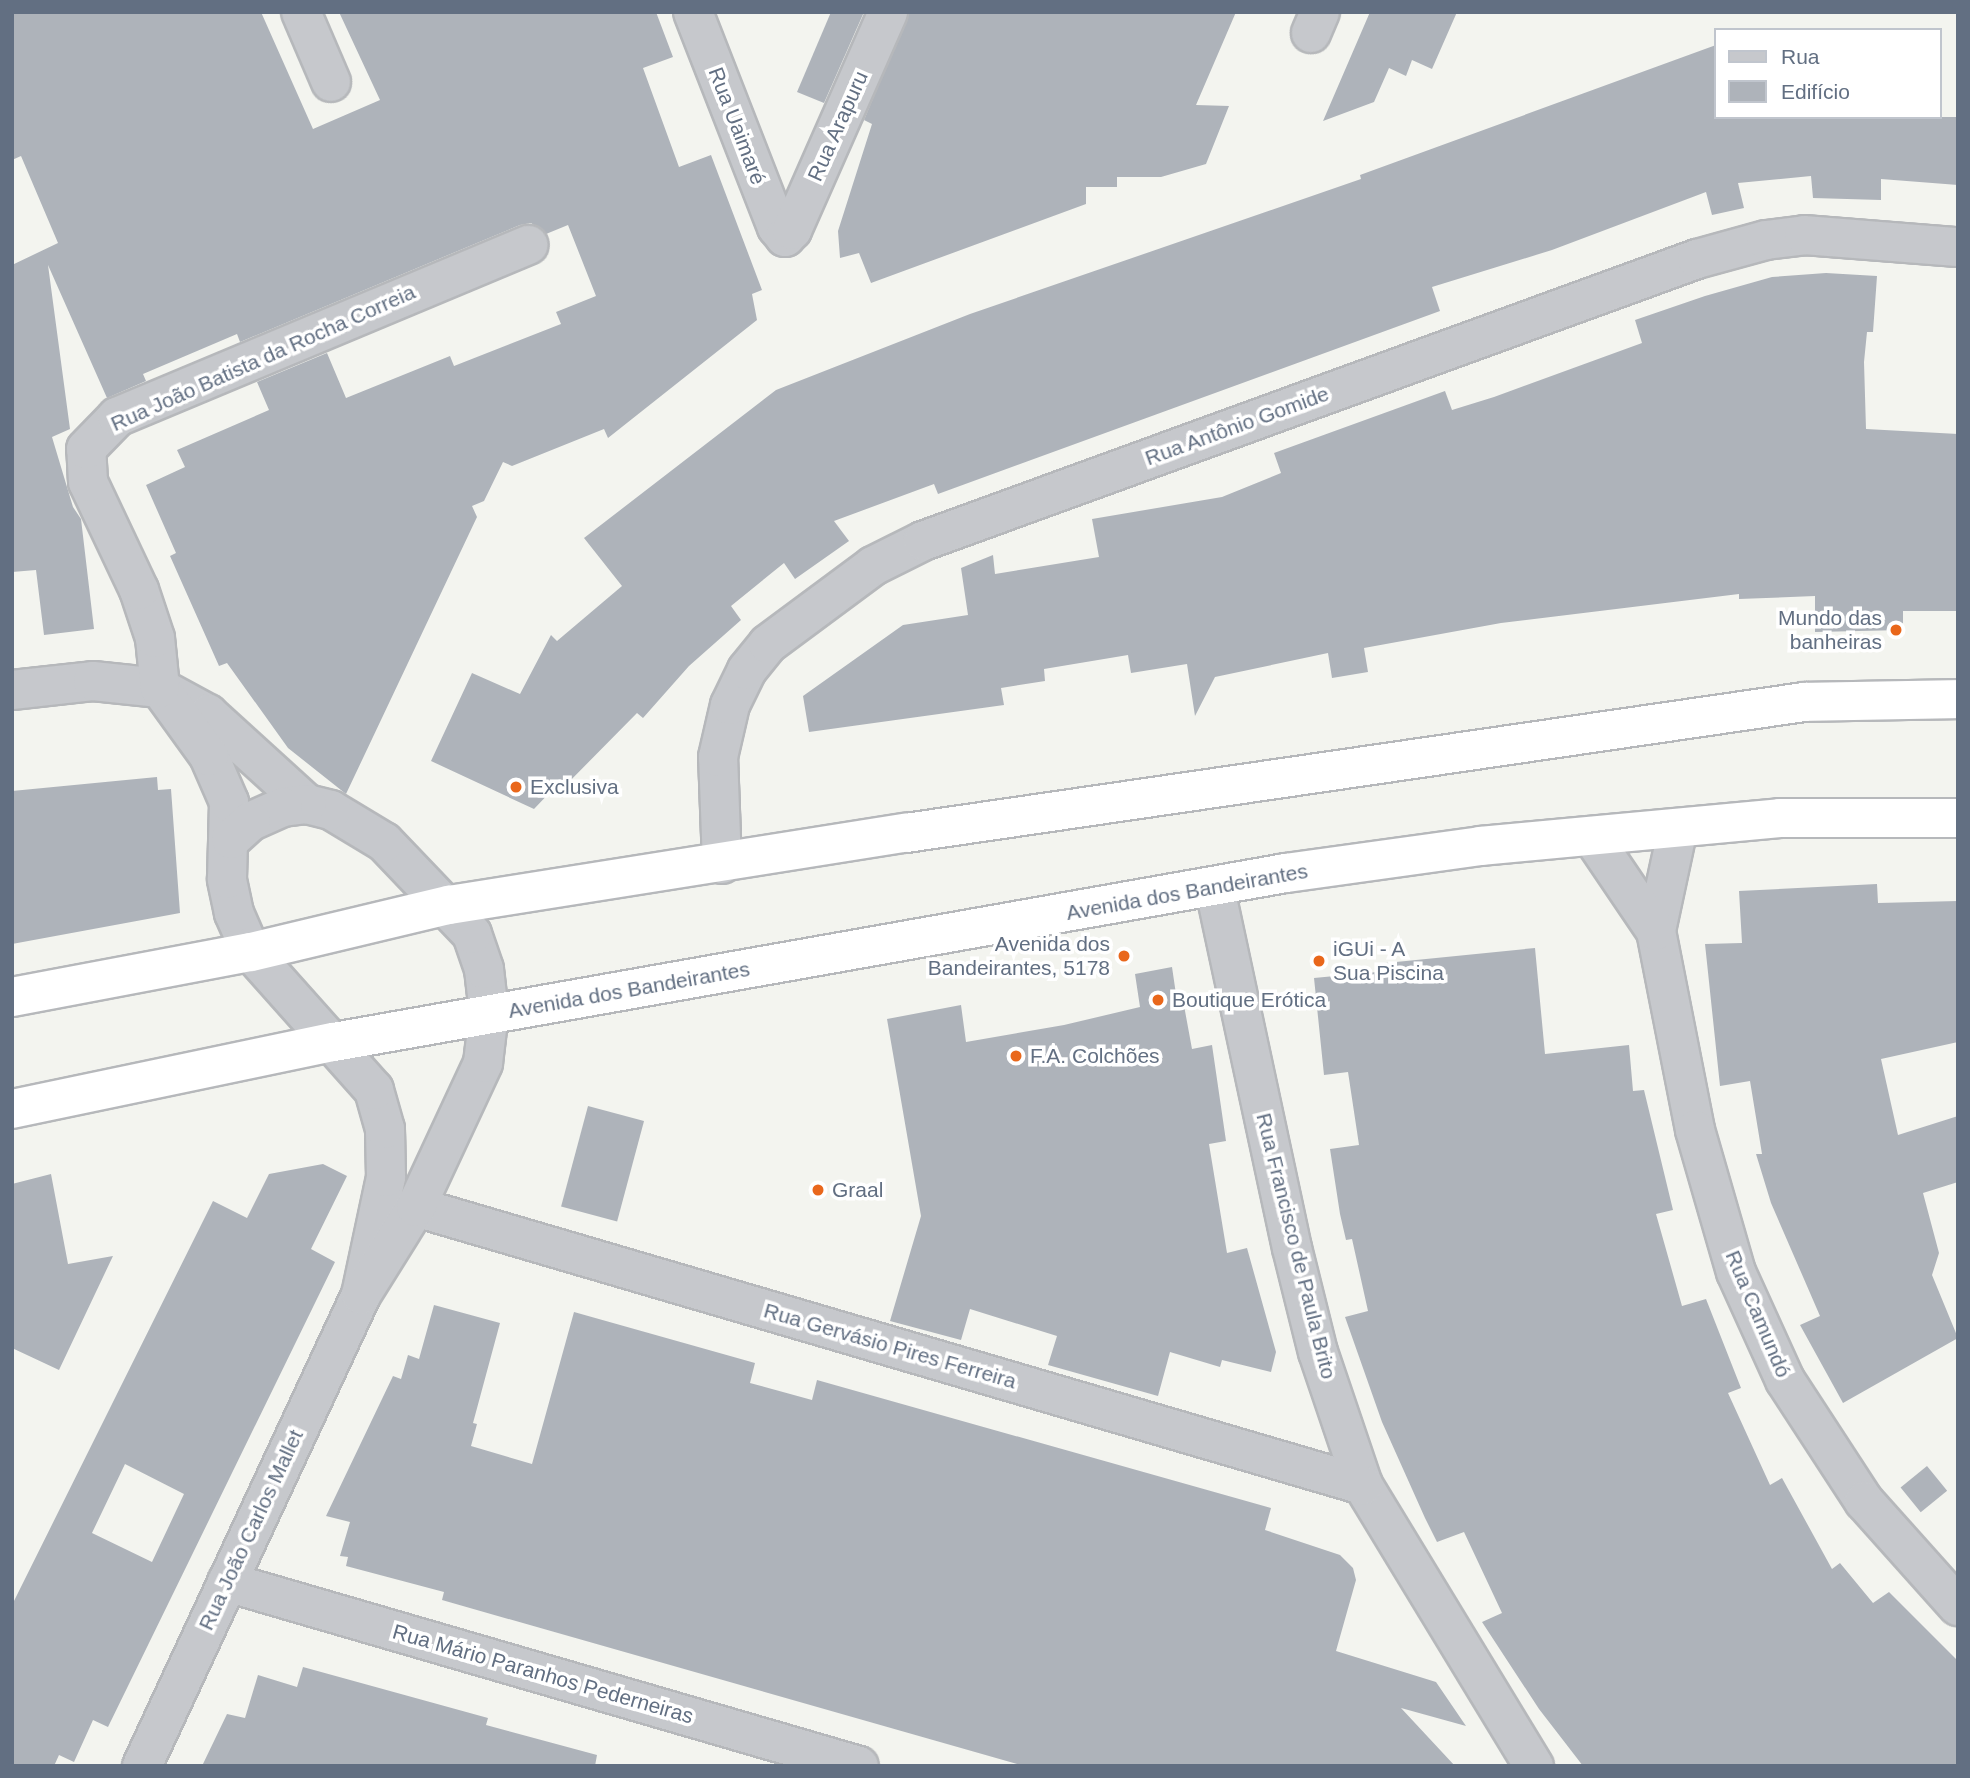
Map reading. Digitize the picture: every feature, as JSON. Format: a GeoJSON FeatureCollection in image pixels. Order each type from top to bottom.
{"type":"FeatureCollection","features":[{"type":"Feature","properties":{"kind":"highway"},"geometry":{"type":"LineString","coordinates":[[12,998],[251,952],[449,905],[920,831],[1804,702],[1958,698]]}},
{"type":"Feature","properties":{"kind":"highway","name":"Avenida dos Bandeirantes"},"geometry":{"type":"LineString","coordinates":[[12,1109],[334,1042],[489,1013],[1215,888],[1286,873],[1480,846],[1593,838],[1780,818],[1958,818]]}},
{"type":"Feature","properties":{"kind":"street"},"geometry":{"type":"LineString","coordinates":[[301,12],[331,82]]}},
{"type":"Feature","properties":{"kind":"street","name":"Rua Uaimaré"},"geometry":{"type":"LineString","coordinates":[[693,12],[777,227],[785,237]]}},
{"type":"Feature","properties":{"kind":"street","name":"Rua Arapuru"},"geometry":{"type":"LineString","coordinates":[[785,237],[792,230],[888,12]]}},
{"type":"Feature","properties":{"kind":"street","name":"Rua Antônio Gomide"},"geometry":{"type":"LineString","coordinates":[[722,864],[718,757],[730,705],[747,670],[768,644],[873,566],[923,541],[1709,256],[1804,235],[1958,247]]}},
{"type":"Feature","properties":{"kind":"street","name":"Rua João Batista da Rocha Correia"},"geometry":{"type":"LineString","coordinates":[[160,688],[155,638],[139,590],[88,482],[86,449],[97,432],[117,417],[528,245]]}},
{"type":"Feature","properties":{"kind":"street"},"geometry":{"type":"LineString","coordinates":[[12,690],[93,681],[160,688],[208,714],[307,804]]}},
{"type":"Feature","properties":{"kind":"street","name":"Rua João Carlos Mallet"},"geometry":{"type":"LineString","coordinates":[[160,688],[220,778],[229,802],[231,839],[227,879],[234,913],[251,952],[374,1090],[386,1129],[386,1177],[361,1295]]}},
{"type":"Feature","properties":{"kind":"street"},"geometry":{"type":"LineString","coordinates":[[231,839],[251,821],[283,807],[307,804]]}},
{"type":"Feature","properties":{"kind":"street","name":"Rua João Carlos Mallet"},"geometry":{"type":"LineString","coordinates":[[142,1766],[361,1295],[416,1207],[482,1063],[489,1013],[484,969],[472,934],[449,905],[384,842],[331,810],[307,804]]}},
{"type":"Feature","properties":{"kind":"street","name":"Rua Camundó"},"geometry":{"type":"LineString","coordinates":[[1656,931],[1678,828]]}},
{"type":"Feature","properties":{"kind":"street","name":"Rua Camundó"},"geometry":{"type":"LineString","coordinates":[[1593,838],[1656,931],[1695,1130],[1736,1272],[1785,1380],[1864,1501],[1958,1606]]}},
{"type":"Feature","properties":{"kind":"street","name":"Rua Francisco de Paula Brito"},"geometry":{"type":"LineString","coordinates":[[1215,888],[1292,1248],[1318,1352],[1363,1485],[1534,1766]]}},
{"type":"Feature","properties":{"kind":"street","name":"Rua Gervásio Pires Ferreira"},"geometry":{"type":"LineString","coordinates":[[416,1207],[1363,1485]]}},
{"type":"Feature","properties":{"kind":"street","name":"Rua Mário Paranhos Pederneiras"},"geometry":{"type":"LineString","coordinates":[[227,1582],[859,1766]]}},
{"type":"Feature","properties":{"kind":"building"},"geometry":{"type":"Polygon","coordinates":[[[12,12],[261,12],[313,129],[380,100],[339,12],[656,12],[673,57],[643,68],[679,167],[711,155],[762,290],[752,294],[757,320],[608,438],[604,429],[512,466],[503,462],[484,501],[472,506],[477,517],[346,794],[288,748],[227,663],[219,666],[170,556],[176,553],[146,485],[185,467],[177,450],[269,410],[257,382],[327,353],[346,398],[450,356],[454,366],[561,324],[556,312],[596,296],[568,225],[546,234],[531,223],[520,225],[240,342],[237,334],[143,374],[146,381],[107,398],[48,265],[70,429],[52,437],[73,507],[81,519],[94,629],[44,635],[36,570],[12,572],[12,265],[58,243],[21,156],[12,160],[12,12]]]}},
{"type":"Feature","properties":{"kind":"building"},"geometry":{"type":"Polygon","coordinates":[[[831,12],[864,12],[824,103],[797,92],[831,12]]]}},
{"type":"Feature","properties":{"kind":"building"},"geometry":{"type":"Polygon","coordinates":[[[909,12],[1236,12],[1196,105],[1229,106],[1206,164],[1161,177],[1117,177],[1117,187],[1086,187],[1086,204],[871,283],[859,253],[840,258],[838,231],[872,124],[864,120],[909,12]]]}},
{"type":"Feature","properties":{"kind":"building"},"geometry":{"type":"Polygon","coordinates":[[[1370,12],[1457,12],[1432,69],[1412,60],[1406,76],[1389,68],[1374,102],[1323,121],[1370,12]]]}},
{"type":"Feature","properties":{"kind":"building"},"geometry":{"type":"Polygon","coordinates":[[[1714,46],[1714,119],[1958,117],[1958,185],[1881,179],[1881,200],[1813,198],[1811,176],[1738,183],[1744,208],[1712,215],[1706,192],[1552,250],[1432,287],[1440,311],[938,494],[934,484],[834,521],[849,541],[795,579],[784,563],[731,606],[741,620],[689,666],[643,718],[637,713],[562,789],[555,787],[534,809],[431,761],[472,673],[520,694],[551,635],[557,641],[622,586],[584,538],[776,390],[970,314],[1361,179],[1360,175],[1714,46]]]}},
{"type":"Feature","properties":{"kind":"building"},"geometry":{"type":"Polygon","coordinates":[[[1826,273],[1877,276],[1873,332],[1867,332],[1864,362],[1866,429],[1958,434],[1958,611],[1903,611],[1903,630],[1815,632],[1815,596],[1739,599],[1739,594],[1501,623],[1364,648],[1368,672],[1332,678],[1328,653],[1215,677],[1195,716],[1187,664],[1131,673],[1128,655],[1044,669],[1045,681],[1001,688],[1004,705],[809,732],[803,696],[903,625],[968,615],[961,568],[993,555],[995,574],[1099,557],[1092,519],[1222,497],[1281,473],[1274,453],[1445,391],[1452,410],[1494,397],[1642,343],[1635,320],[1705,296],[1772,277],[1826,273]]]}},
{"type":"Feature","properties":{"kind":"building"},"geometry":{"type":"Polygon","coordinates":[[[157,777],[158,790],[171,789],[180,913],[12,944],[12,791],[157,777]]]}},
{"type":"Feature","properties":{"kind":"building"},"geometry":{"type":"Polygon","coordinates":[[[1877,884],[1878,903],[1958,901],[1958,1042],[1881,1059],[1898,1135],[1958,1116],[1958,1182],[1923,1193],[1939,1253],[1932,1275],[1958,1338],[1843,1403],[1800,1325],[1820,1316],[1771,1203],[1756,1154],[1762,1154],[1750,1081],[1720,1086],[1705,944],[1742,943],[1739,891],[1877,884]]]}},
{"type":"Feature","properties":{"kind":"building"},"geometry":{"type":"Polygon","coordinates":[[[1535,948],[1545,1054],[1629,1045],[1633,1091],[1644,1090],[1673,1210],[1656,1214],[1682,1306],[1706,1299],[1741,1388],[1728,1393],[1770,1485],[1782,1478],[1832,1569],[1840,1563],[1873,1603],[1889,1592],[1958,1661],[1958,1766],[1583,1766],[1539,1709],[1482,1622],[1502,1613],[1464,1532],[1437,1542],[1382,1422],[1345,1317],[1368,1311],[1352,1239],[1346,1240],[1330,1149],[1359,1145],[1348,1072],[1324,1075],[1314,978],[1377,972],[1376,964],[1535,948]]]}},
{"type":"Feature","properties":{"kind":"building"},"geometry":{"type":"Polygon","coordinates":[[[1172,967],[1177,1001],[1183,1000],[1192,1049],[1212,1045],[1226,1141],[1209,1144],[1227,1253],[1247,1248],[1276,1352],[1271,1372],[1222,1360],[1220,1367],[1170,1352],[1158,1396],[1048,1365],[1057,1336],[970,1309],[961,1340],[890,1321],[921,1216],[887,1019],[961,1005],[966,1042],[1064,1025],[1140,1007],[1135,974],[1172,967]]]}},
{"type":"Feature","properties":{"kind":"building"},"geometry":{"type":"Polygon","coordinates":[[[588,1106],[644,1121],[617,1221],[561,1206],[588,1106]]]}},
{"type":"Feature","properties":{"kind":"building"},"geometry":{"type":"Polygon","coordinates":[[[323,1164],[347,1176],[311,1249],[335,1262],[108,1727],[93,1720],[74,1762],[59,1755],[54,1766],[12,1766],[12,1605],[213,1201],[247,1218],[269,1174],[323,1164]],[[125,1464],[92,1533],[152,1562],[184,1494],[125,1464]]]}},
{"type":"Feature","properties":{"kind":"building"},"geometry":{"type":"Polygon","coordinates":[[[51,1174],[68,1264],[113,1256],[59,1370],[12,1348],[12,1184],[51,1174]]]}},
{"type":"Feature","properties":{"kind":"building"},"geometry":{"type":"Polygon","coordinates":[[[434,1305],[500,1323],[473,1423],[477,1424],[471,1446],[532,1464],[574,1312],[755,1363],[750,1383],[812,1400],[817,1380],[1271,1508],[1265,1530],[1340,1555],[1353,1568],[1356,1580],[1336,1651],[1436,1682],[1466,1726],[1401,1708],[1455,1766],[1024,1766],[442,1600],[444,1592],[346,1566],[348,1557],[340,1556],[350,1522],[326,1516],[393,1376],[401,1379],[408,1355],[419,1359],[434,1305]]]}},
{"type":"Feature","properties":{"kind":"building"},"geometry":{"type":"Polygon","coordinates":[[[1927,1466],[1947,1491],[1921,1512],[1901,1487],[1927,1466]]]}},
{"type":"Feature","properties":{"kind":"building"},"geometry":{"type":"Polygon","coordinates":[[[303,1667],[488,1718],[486,1725],[597,1755],[595,1766],[202,1766],[227,1714],[245,1718],[258,1675],[297,1687],[303,1667]]]}},
{"type":"Feature","properties":{"kind":"place","name":"Mundo das banheiras"},"geometry":{"type":"Point","coordinates":[1896,630]}},
{"type":"Feature","properties":{"kind":"place","name":"Exclusiva"},"geometry":{"type":"Point","coordinates":[516,787]}},
{"type":"Feature","properties":{"kind":"place","name":"Avenida dos Bandeirantes, 5178"},"geometry":{"type":"Point","coordinates":[1124,956]}},
{"type":"Feature","properties":{"kind":"place","name":"iGUi - A Sua Piscina"},"geometry":{"type":"Point","coordinates":[1319,961]}},
{"type":"Feature","properties":{"kind":"place","name":"Boutique Erótica"},"geometry":{"type":"Point","coordinates":[1158,1000]}},
{"type":"Feature","properties":{"kind":"place","name":"F.A. Colchões"},"geometry":{"type":"Point","coordinates":[1016,1056]}},
{"type":"Feature","properties":{"kind":"place","name":"Graal"},"geometry":{"type":"Point","coordinates":[818,1190]}}]}
